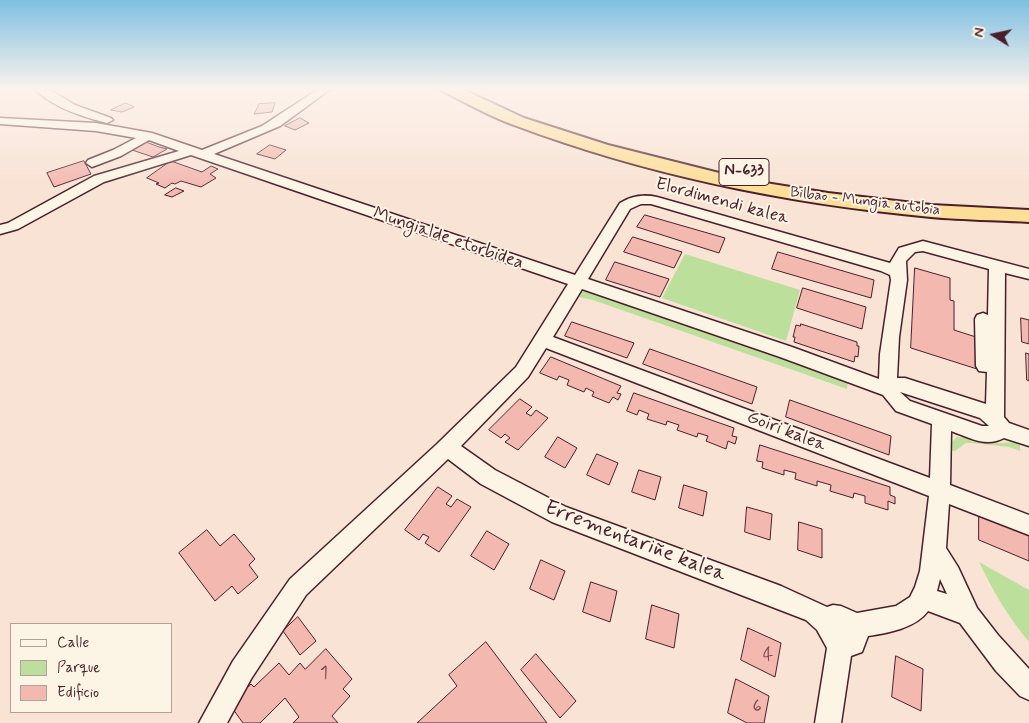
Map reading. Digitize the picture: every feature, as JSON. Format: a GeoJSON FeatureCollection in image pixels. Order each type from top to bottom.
{"type":"FeatureCollection","features":[{"type":"Feature","properties":{"kind":"highway","name":"Bilbao - Mungia autobia"},"geometry":{"type":"LineString","coordinates":[[520,122],[611,151],[748,186],[828,199],[931,211],[1029,216]]}},
{"type":"Feature","properties":{"kind":"highway","name":"Bilbao - Mungia autobia"},"geometry":{"type":"LineString","coordinates":[[554,122],[673,158],[751,174],[830,187],[926,198],[1029,203]]}},
{"type":"Feature","properties":{"kind":"street","name":"Mungialde etorbidea"},"geometry":{"type":"LineString","coordinates":[[10,122],[119,130],[148,136],[786,352],[889,390],[894,399],[903,406],[982,434],[993,434],[994,420]]}},
{"type":"Feature","properties":{"kind":"street"},"geometry":{"type":"LineString","coordinates":[[113,122],[122,127],[119,130]]}},
{"type":"Feature","properties":{"kind":"street"},"geometry":{"type":"LineString","coordinates":[[0,230],[13,226],[99,179],[214,148],[258,132],[279,122]]}},
{"type":"Feature","properties":{"kind":"street"},"geometry":{"type":"LineString","coordinates":[[92,163],[117,153],[148,136]]}},
{"type":"Feature","properties":{"kind":"street"},"geometry":{"type":"LineString","coordinates":[[51,205],[60,186]]}},
{"type":"Feature","properties":{"kind":"street","name":"Elordimendi kalea"},"geometry":{"type":"LineString","coordinates":[[212,723],[242,670],[298,587],[434,459],[449,448],[458,436],[522,372],[625,206],[631,202],[642,199],[652,200],[897,272]]}},
{"type":"Feature","properties":{"kind":"street"},"geometry":{"type":"LineString","coordinates":[[889,390],[887,372],[899,280],[897,272],[901,255],[913,246],[923,246],[1029,274]]}},
{"type":"Feature","properties":{"kind":"street"},"geometry":{"type":"LineString","coordinates":[[994,420],[997,266]]}},
{"type":"Feature","properties":{"kind":"street"},"geometry":{"type":"LineString","coordinates":[[983,319],[994,420]]}},
{"type":"Feature","properties":{"kind":"street","name":"Goiri kalea"},"geometry":{"type":"LineString","coordinates":[[543,340],[1029,525]]}},
{"type":"Feature","properties":{"kind":"street","name":"Mungialde etorbidea"},"geometry":{"type":"LineString","coordinates":[[889,390],[898,385],[906,386],[994,420],[1029,438]]}},
{"type":"Feature","properties":{"kind":"street"},"geometry":{"type":"LineString","coordinates":[[828,723],[840,631],[902,616],[918,605],[930,581],[934,552],[942,420]]}},
{"type":"Feature","properties":{"kind":"street","name":"Errementariñe kalea"},"geometry":{"type":"LineString","coordinates":[[449,448],[488,477],[560,516],[781,598],[814,612],[840,631]]}},
{"type":"Feature","properties":{"kind":"street"},"geometry":{"type":"LineString","coordinates":[[934,552],[945,563],[968,614],[1008,666],[1029,687]]}},
{"type":"Feature","properties":{"kind":"street"},"geometry":{"type":"LineString","coordinates":[[922,597],[968,614]]}},
{"type":"Feature","properties":{"kind":"green space"},"geometry":{"type":"Polygon","coordinates":[[[685,254],[800,290],[786,341],[662,298],[685,254]]]}},
{"type":"Feature","properties":{"kind":"green space"},"geometry":{"type":"Polygon","coordinates":[[[579,291],[589,292],[848,382],[847,389],[593,300],[579,297],[573,299],[579,291]]]}},
{"type":"Feature","properties":{"kind":"green space"},"geometry":{"type":"Polygon","coordinates":[[[957,437],[992,443],[1020,443],[1020,451],[1009,447],[972,443],[966,443],[955,451],[949,450],[949,445],[957,437]]]}},
{"type":"Feature","properties":{"kind":"green space"},"geometry":{"type":"Polygon","coordinates":[[[979,562],[1029,590],[1029,642],[1001,604],[979,562]]]}},
{"type":"Feature","properties":{"kind":"building"},"geometry":{"type":"Polygon","coordinates":[[[293,122],[309,123],[295,130],[285,126],[293,122]]]}},
{"type":"Feature","properties":{"kind":"building"},"geometry":{"type":"Polygon","coordinates":[[[146,142],[167,149],[153,157],[132,150],[146,142]]]}},
{"type":"Feature","properties":{"kind":"building"},"geometry":{"type":"Polygon","coordinates":[[[270,145],[286,150],[275,159],[257,154],[270,145]]]}},
{"type":"Feature","properties":{"kind":"building"},"geometry":{"type":"Polygon","coordinates":[[[84,161],[91,174],[54,187],[47,173],[84,161]]]}},
{"type":"Feature","properties":{"kind":"building"},"geometry":{"type":"Polygon","coordinates":[[[171,161],[202,172],[211,166],[218,169],[210,174],[216,178],[201,187],[181,181],[175,184],[172,183],[165,188],[147,178],[171,161]]]}},
{"type":"Feature","properties":{"kind":"building"},"geometry":{"type":"Polygon","coordinates":[[[176,188],[184,191],[172,197],[165,195],[176,188]]]}},
{"type":"Feature","properties":{"kind":"building"},"geometry":{"type":"Polygon","coordinates":[[[645,215],[725,238],[719,253],[637,227],[645,215]]]}},
{"type":"Feature","properties":{"kind":"building"},"geometry":{"type":"Polygon","coordinates":[[[633,237],[682,252],[674,268],[624,252],[633,237]]]}},
{"type":"Feature","properties":{"kind":"building"},"geometry":{"type":"Polygon","coordinates":[[[778,252],[874,280],[871,298],[772,269],[778,252]]]}},
{"type":"Feature","properties":{"kind":"building"},"geometry":{"type":"Polygon","coordinates":[[[615,262],[669,279],[660,297],[606,280],[615,262]]]}},
{"type":"Feature","properties":{"kind":"building"},"geometry":{"type":"Polygon","coordinates":[[[915,268],[950,278],[950,300],[954,301],[954,330],[976,337],[977,369],[911,348],[915,268]]]}},
{"type":"Feature","properties":{"kind":"building"},"geometry":{"type":"Polygon","coordinates":[[[803,288],[866,307],[862,329],[797,308],[803,288]]]}},
{"type":"Feature","properties":{"kind":"building"},"geometry":{"type":"Polygon","coordinates":[[[1021,318],[1029,320],[1029,344],[1022,342],[1021,318]]]}},
{"type":"Feature","properties":{"kind":"building"},"geometry":{"type":"Polygon","coordinates":[[[572,322],[634,343],[627,358],[565,336],[572,322]]]}},
{"type":"Feature","properties":{"kind":"building"},"geometry":{"type":"Polygon","coordinates":[[[801,324],[857,342],[857,346],[859,346],[858,357],[855,356],[854,362],[794,342],[795,337],[793,337],[796,325],[800,326],[801,324]]]}},
{"type":"Feature","properties":{"kind":"building"},"geometry":{"type":"Polygon","coordinates":[[[650,349],[757,387],[752,404],[643,364],[650,349]]]}},
{"type":"Feature","properties":{"kind":"building"},"geometry":{"type":"Polygon","coordinates":[[[1026,353],[1029,354],[1029,381],[1027,380],[1026,353]]]}},
{"type":"Feature","properties":{"kind":"building"},"geometry":{"type":"Polygon","coordinates":[[[551,357],[621,386],[617,393],[621,394],[618,400],[613,397],[609,403],[592,396],[594,392],[586,388],[584,392],[567,385],[569,380],[559,376],[557,380],[540,373],[551,357]]]}},
{"type":"Feature","properties":{"kind":"building"},"geometry":{"type":"Polygon","coordinates":[[[634,393],[734,428],[732,436],[737,437],[735,444],[728,441],[726,449],[706,441],[708,436],[698,433],[697,437],[677,430],[679,425],[667,421],[666,425],[647,419],[649,414],[639,410],[637,415],[627,411],[634,393]]]}},
{"type":"Feature","properties":{"kind":"building"},"geometry":{"type":"Polygon","coordinates":[[[520,399],[532,407],[526,413],[531,416],[536,410],[548,418],[518,450],[505,442],[510,438],[505,434],[501,438],[489,430],[520,399]]]}},
{"type":"Feature","properties":{"kind":"building"},"geometry":{"type":"Polygon","coordinates":[[[790,400],[891,436],[889,455],[786,417],[790,400]]]}},
{"type":"Feature","properties":{"kind":"building"},"geometry":{"type":"Polygon","coordinates":[[[558,437],[577,448],[565,468],[545,457],[558,437]]]}},
{"type":"Feature","properties":{"kind":"building"},"geometry":{"type":"Polygon","coordinates":[[[760,445],[890,487],[890,495],[895,497],[895,504],[888,501],[888,510],[865,503],[865,496],[854,493],[853,498],[830,491],[831,485],[817,481],[817,486],[795,479],[796,473],[784,470],[784,475],[762,468],[763,462],[757,461],[760,445]]]}},
{"type":"Feature","properties":{"kind":"building"},"geometry":{"type":"Polygon","coordinates":[[[597,454],[618,463],[609,485],[587,475],[597,454]]]}},
{"type":"Feature","properties":{"kind":"building"},"geometry":{"type":"Polygon","coordinates":[[[639,470],[661,477],[655,500],[632,492],[639,470]]]}},
{"type":"Feature","properties":{"kind":"building"},"geometry":{"type":"Polygon","coordinates":[[[684,485],[707,492],[703,516],[679,508],[684,485]]]}},
{"type":"Feature","properties":{"kind":"building"},"geometry":{"type":"Polygon","coordinates":[[[438,487],[452,496],[446,504],[451,507],[457,499],[471,507],[439,552],[425,543],[429,537],[423,534],[419,540],[405,530],[438,487]]]}},
{"type":"Feature","properties":{"kind":"building"},"geometry":{"type":"Polygon","coordinates":[[[747,507],[772,514],[770,540],[745,532],[747,507]]]}},
{"type":"Feature","properties":{"kind":"building"},"geometry":{"type":"Polygon","coordinates":[[[979,514],[1029,535],[1029,561],[979,540],[979,514]]]}},
{"type":"Feature","properties":{"kind":"building"},"geometry":{"type":"Polygon","coordinates":[[[799,522],[822,529],[822,558],[798,550],[799,522]]]}},
{"type":"Feature","properties":{"kind":"building"},"geometry":{"type":"Polygon","coordinates":[[[207,530],[220,546],[234,534],[255,559],[249,565],[258,577],[238,594],[232,586],[215,601],[179,553],[207,530]]]}},
{"type":"Feature","properties":{"kind":"building"},"geometry":{"type":"Polygon","coordinates":[[[487,531],[509,544],[494,570],[471,556],[487,531]]]}},
{"type":"Feature","properties":{"kind":"building"},"geometry":{"type":"Polygon","coordinates":[[[541,560],[565,571],[554,600],[530,589],[541,560]]]}},
{"type":"Feature","properties":{"kind":"building"},"geometry":{"type":"Polygon","coordinates":[[[591,582],[617,591],[610,622],[583,612],[591,582]]]}},
{"type":"Feature","properties":{"kind":"building"},"geometry":{"type":"Polygon","coordinates":[[[652,605],[679,614],[674,648],[646,639],[652,605]]]}},
{"type":"Feature","properties":{"kind":"building"},"geometry":{"type":"Polygon","coordinates":[[[298,617],[316,641],[300,655],[283,631],[298,617]]]}},
{"type":"Feature","properties":{"kind":"building"},"geometry":{"type":"Polygon","coordinates":[[[748,628],[781,643],[775,677],[741,660],[748,628]]]}},
{"type":"Feature","properties":{"kind":"building"},"geometry":{"type":"Polygon","coordinates":[[[486,642],[547,723],[417,723],[457,686],[449,675],[486,642]]]}},
{"type":"Feature","properties":{"kind":"building"},"geometry":{"type":"Polygon","coordinates":[[[326,649],[352,679],[343,689],[350,696],[332,716],[338,723],[293,723],[299,717],[285,698],[260,723],[243,723],[230,705],[251,684],[254,687],[279,663],[289,675],[300,663],[305,669],[326,649]]]}},
{"type":"Feature","properties":{"kind":"building"},"geometry":{"type":"Polygon","coordinates":[[[536,654],[576,701],[560,718],[521,670],[536,654]]]}},
{"type":"Feature","properties":{"kind":"building"},"geometry":{"type":"Polygon","coordinates":[[[896,656],[923,669],[921,711],[892,697],[896,656]]]}},
{"type":"Feature","properties":{"kind":"building"},"geometry":{"type":"Polygon","coordinates":[[[736,679],[769,696],[764,723],[747,723],[728,713],[736,679]]]}}]}
